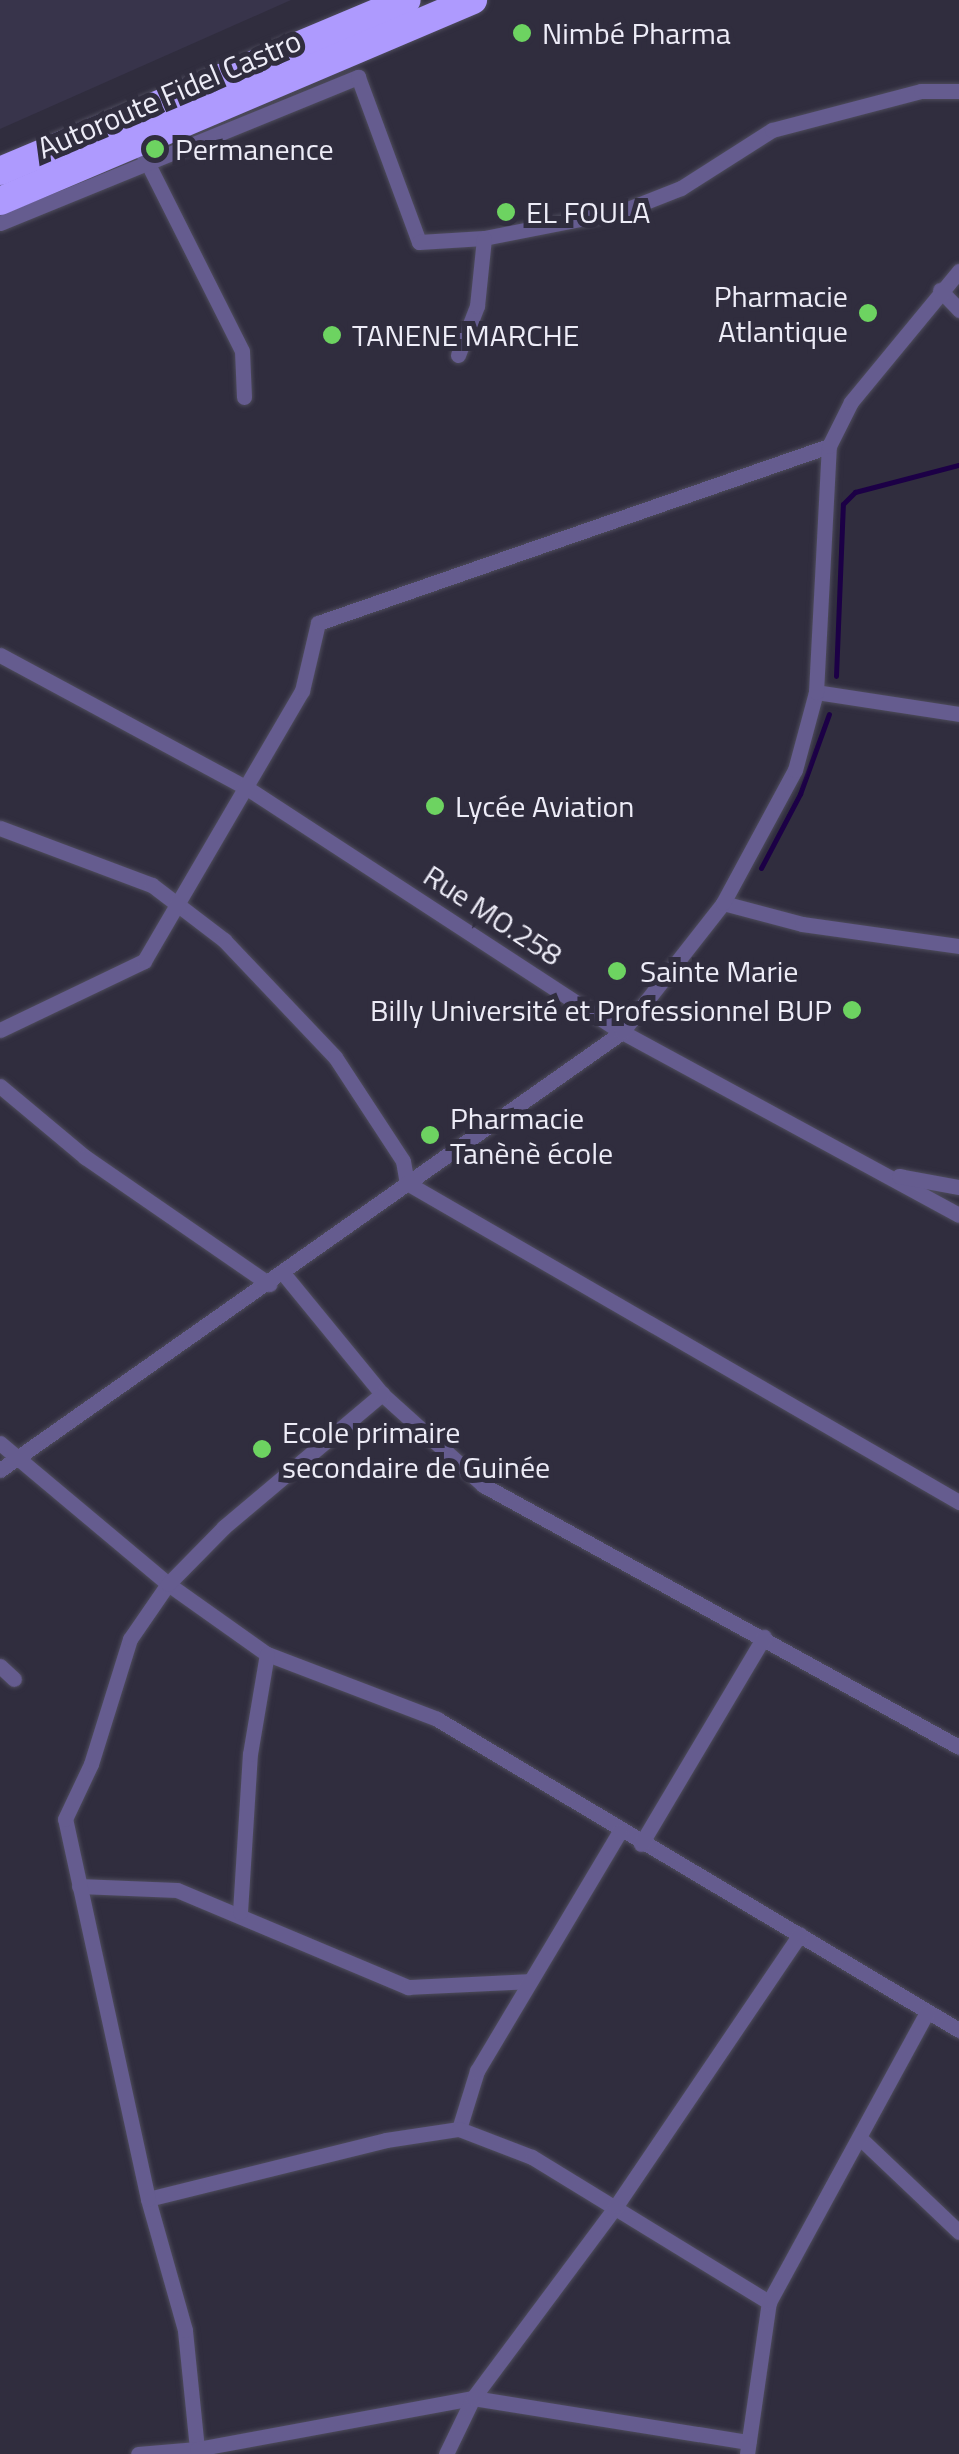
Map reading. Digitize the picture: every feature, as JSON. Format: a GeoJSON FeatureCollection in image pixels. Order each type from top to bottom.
{"type":"FeatureCollection","features":[{"type":"Feature","properties":{"kind":"highway","name":"Autoroute Fidel Castro"},"geometry":{"type":"LineString","coordinates":[[0,171],[407,0]]}},
{"type":"Feature","properties":{"kind":"highway","name":"Autoroute Fidel Castro"},"geometry":{"type":"LineString","coordinates":[[0,201],[142,152],[473,0]]}},
{"type":"Feature","properties":{"kind":"street"},"geometry":{"type":"LineString","coordinates":[[0,222],[142,152],[358,77],[418,242],[484,238],[626,210],[680,188],[772,130],[921,91],[959,91]]}},
{"type":"Feature","properties":{"kind":"street"},"geometry":{"type":"LineString","coordinates":[[142,152],[242,351],[244,397]]}},
{"type":"Feature","properties":{"kind":"street"},"geometry":{"type":"LineString","coordinates":[[458,355],[477,306],[484,238]]}},
{"type":"Feature","properties":{"kind":"street"},"geometry":{"type":"LineString","coordinates":[[0,1470],[622,1032],[723,903],[795,770],[816,692],[829,446],[851,402],[959,271]]}},
{"type":"Feature","properties":{"kind":"street"},"geometry":{"type":"LineString","coordinates":[[940,290],[959,310]]}},
{"type":"Feature","properties":{"kind":"street"},"geometry":{"type":"LineString","coordinates":[[0,1030],[130,971],[181,903],[302,691],[318,622],[829,446]]}},
{"type":"Feature","properties":{"kind":"street","name":"Rue MO.258"},"geometry":{"type":"LineString","coordinates":[[0,655],[248,788],[622,1032],[959,1215]]}},
{"type":"Feature","properties":{"kind":"street"},"geometry":{"type":"LineString","coordinates":[[816,692],[959,714]]}},
{"type":"Feature","properties":{"kind":"street"},"geometry":{"type":"LineString","coordinates":[[0,828],[152,885],[181,903],[336,1057],[402,1161],[407,1183],[959,1502]]}},
{"type":"Feature","properties":{"kind":"street"},"geometry":{"type":"LineString","coordinates":[[723,903],[802,924],[959,946]]}},
{"type":"Feature","properties":{"kind":"street"},"geometry":{"type":"LineString","coordinates":[[0,1086],[84,1156],[269,1284]]}},
{"type":"Feature","properties":{"kind":"street"},"geometry":{"type":"LineString","coordinates":[[884,1173],[959,1187]]}},
{"type":"Feature","properties":{"kind":"street"},"geometry":{"type":"LineString","coordinates":[[283,1273],[382,1394],[483,1485],[959,1748]]}},
{"type":"Feature","properties":{"kind":"street"},"geometry":{"type":"LineString","coordinates":[[197,2449],[185,2330],[148,2199],[65,1819],[91,1764],[130,1639],[168,1584],[224,1528],[382,1394]]}},
{"type":"Feature","properties":{"kind":"street"},"geometry":{"type":"LineString","coordinates":[[0,1444],[21,1456],[168,1584],[267,1654],[437,1719],[641,1844],[959,2029]]}},
{"type":"Feature","properties":{"kind":"street"},"geometry":{"type":"LineString","coordinates":[[641,1844],[764,1637]]}},
{"type":"Feature","properties":{"kind":"street"},"geometry":{"type":"LineString","coordinates":[[240,1912],[250,1754],[267,1654]]}},
{"type":"Feature","properties":{"kind":"street"},"geometry":{"type":"LineString","coordinates":[[0,1666],[14,1679]]}},
{"type":"Feature","properties":{"kind":"street"},"geometry":{"type":"LineString","coordinates":[[459,2129],[477,2071],[620,1831]]}},
{"type":"Feature","properties":{"kind":"street"},"geometry":{"type":"LineString","coordinates":[[80,1886],[177,1890],[240,1912],[408,1987],[530,1981]]}},
{"type":"Feature","properties":{"kind":"street"},"geometry":{"type":"LineString","coordinates":[[446,2454],[473,2398],[616,2206],[800,1934]]}},
{"type":"Feature","properties":{"kind":"street"},"geometry":{"type":"LineString","coordinates":[[138,2454],[197,2449],[473,2398],[748,2448],[769,2302],[927,2012]]}},
{"type":"Feature","properties":{"kind":"street"},"geometry":{"type":"LineString","coordinates":[[148,2199],[386,2140],[459,2129],[532,2157],[769,2302]]}},
{"type":"Feature","properties":{"kind":"street"},"geometry":{"type":"LineString","coordinates":[[861,2138],[959,2232]]}},
{"type":"Feature","properties":{"kind":"shaded area"},"geometry":{"type":"Polygon","coordinates":[[[0,0],[291,0],[0,129],[0,0]]]}},
{"type":"Feature","properties":{"kind":"waterway"},"geometry":{"type":"LineString","coordinates":[[836,676],[843,504],[855,492],[959,465]]}},
{"type":"Feature","properties":{"kind":"waterway"},"geometry":{"type":"LineString","coordinates":[[761,868],[800,794],[829,714]]}},
{"type":"Feature","properties":{"kind":"place","name":"Nimbé Pharma"},"geometry":{"type":"Point","coordinates":[522,33]}},
{"type":"Feature","properties":{"kind":"place","name":"Permanence"},"geometry":{"type":"Point","coordinates":[155,149]}},
{"type":"Feature","properties":{"kind":"place","name":"EL FOULA"},"geometry":{"type":"Point","coordinates":[506,212]}},
{"type":"Feature","properties":{"kind":"place","name":"Pharmacie Atlantique"},"geometry":{"type":"Point","coordinates":[868,313]}},
{"type":"Feature","properties":{"kind":"place","name":"TANENE MARCHE"},"geometry":{"type":"Point","coordinates":[332,335]}},
{"type":"Feature","properties":{"kind":"place","name":"Lycée Aviation"},"geometry":{"type":"Point","coordinates":[435,806]}},
{"type":"Feature","properties":{"kind":"place","name":"Sainte Marie"},"geometry":{"type":"Point","coordinates":[617,971]}},
{"type":"Feature","properties":{"kind":"place","name":"Billy Université et Professionnel BUP"},"geometry":{"type":"Point","coordinates":[852,1010]}},
{"type":"Feature","properties":{"kind":"place","name":"Pharmacie Tanènè école"},"geometry":{"type":"Point","coordinates":[430,1135]}},
{"type":"Feature","properties":{"kind":"place","name":"Ecole primaire secondaire de Guinée"},"geometry":{"type":"Point","coordinates":[262,1449]}}]}
